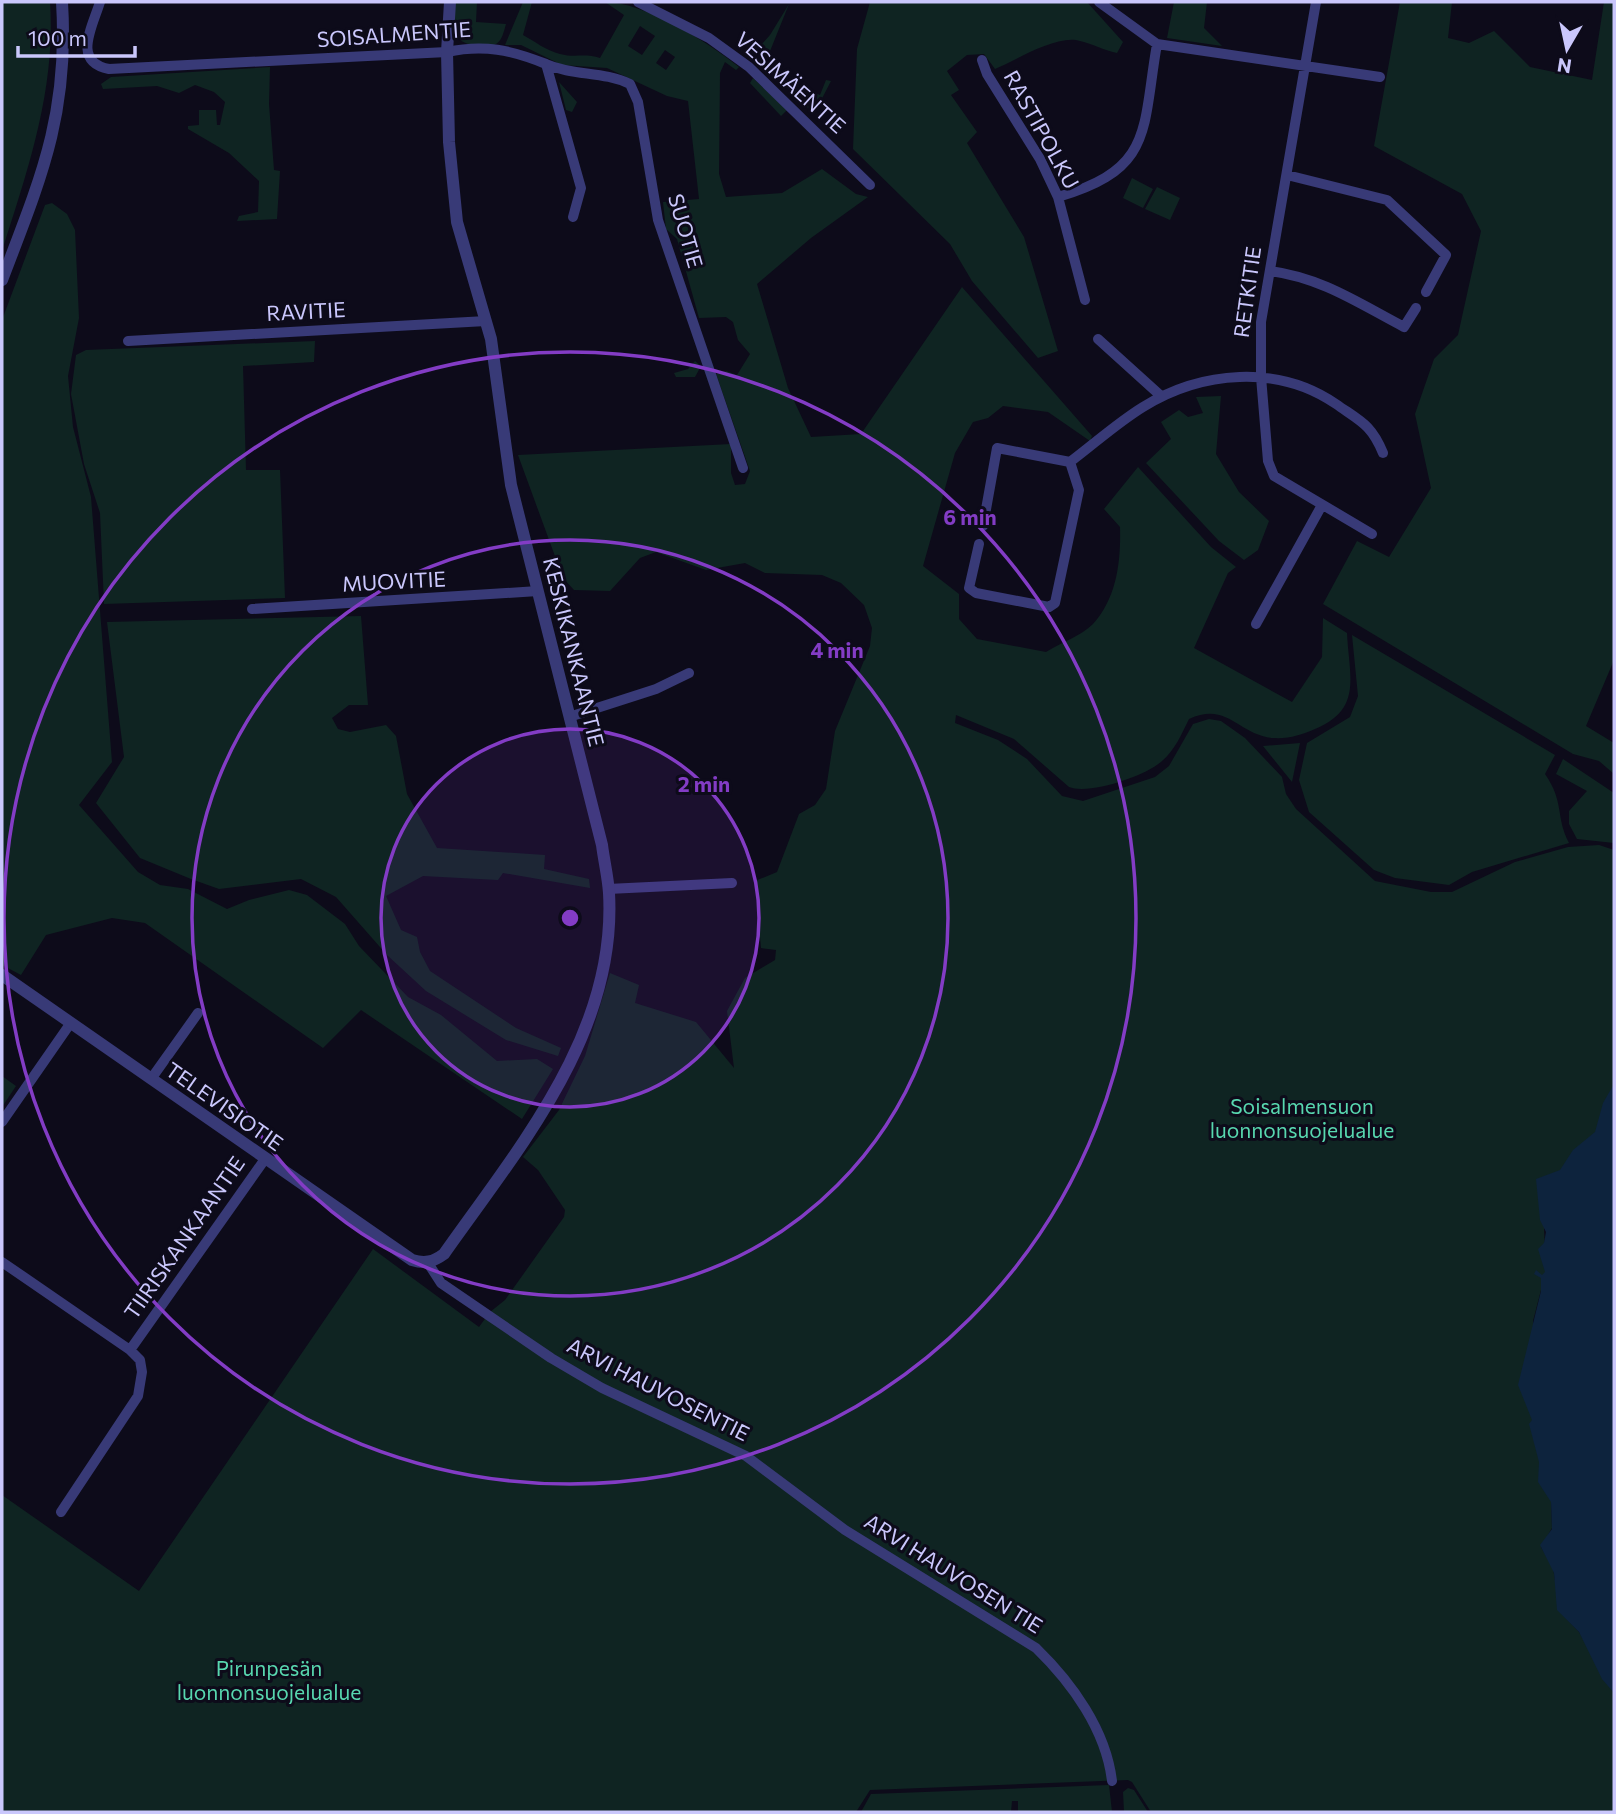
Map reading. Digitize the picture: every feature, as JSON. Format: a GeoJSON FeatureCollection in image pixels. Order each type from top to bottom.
{"type":"FeatureCollection","features":[{"type":"Feature","properties":{"kind":"street"},"geometry":{"type":"LineString","coordinates":[[2,280],[48,157],[56,125],[62,83],[62,2]]}},
{"type":"Feature","properties":{"kind":"street","name":"SOISALMENTIE"},"geometry":{"type":"LineString","coordinates":[[100,2],[87,46],[88,57],[99,67],[129,70],[447,52],[465,48],[500,48],[545,64]]}},
{"type":"Feature","properties":{"kind":"street","name":"KESKIKANKAANTIE"},"geometry":{"type":"LineString","coordinates":[[428,1263],[444,1254],[542,1114],[574,1057],[595,997],[602,967],[608,889],[602,845],[510,485],[486,321],[457,222],[452,185],[447,52],[450,2]]}},
{"type":"Feature","properties":{"kind":"street","name":"VESIMÄENTIE"},"geometry":{"type":"LineString","coordinates":[[638,2],[709,38],[749,67],[870,185]]}},
{"type":"Feature","properties":{"kind":"street"},"geometry":{"type":"LineString","coordinates":[[1099,2],[1157,44],[1380,78]]}},
{"type":"Feature","properties":{"kind":"street","name":"RETKITIE"},"geometry":{"type":"LineString","coordinates":[[1316,2],[1261,322],[1261,377],[1270,470],[1274,476],[1372,534]]}},
{"type":"Feature","properties":{"kind":"street"},"geometry":{"type":"LineString","coordinates":[[1058,197],[1099,184],[1126,163],[1143,128],[1157,44]]}},
{"type":"Feature","properties":{"kind":"street","name":"RASTIPOLKU"},"geometry":{"type":"LineString","coordinates":[[982,60],[1058,197],[1086,300]]}},
{"type":"Feature","properties":{"kind":"street"},"geometry":{"type":"LineString","coordinates":[[545,64],[556,93],[581,188],[573,218]]}},
{"type":"Feature","properties":{"kind":"street","name":"SUOTIE"},"geometry":{"type":"LineString","coordinates":[[545,64],[559,70],[614,76],[630,84],[638,102],[658,220],[743,468]]}},
{"type":"Feature","properties":{"kind":"street"},"geometry":{"type":"LineString","coordinates":[[1287,175],[1387,200],[1447,255],[1426,292]]}},
{"type":"Feature","properties":{"kind":"street"},"geometry":{"type":"LineString","coordinates":[[1270,271],[1301,275],[1324,284],[1404,327],[1416,309]]}},
{"type":"Feature","properties":{"kind":"street","name":"RAVITIE"},"geometry":{"type":"LineString","coordinates":[[128,341],[486,321]]}},
{"type":"Feature","properties":{"kind":"street"},"geometry":{"type":"LineString","coordinates":[[1098,339],[1161,396]]}},
{"type":"Feature","properties":{"kind":"street"},"geometry":{"type":"LineString","coordinates":[[983,526],[998,448],[1070,462],[1161,396],[1206,381],[1261,377],[1294,382],[1329,400],[1374,431],[1383,453]]}},
{"type":"Feature","properties":{"kind":"street"},"geometry":{"type":"LineString","coordinates":[[979,544],[969,588],[976,593],[1049,607],[1055,603],[1079,490],[1070,462]]}},
{"type":"Feature","properties":{"kind":"street"},"geometry":{"type":"LineString","coordinates":[[1256,624],[1322,505]]}},
{"type":"Feature","properties":{"kind":"street","name":"MUOVITIE"},"geometry":{"type":"LineString","coordinates":[[251,609],[538,591]]}},
{"type":"Feature","properties":{"kind":"street"},"geometry":{"type":"LineString","coordinates":[[569,717],[656,689],[689,673]]}},
{"type":"Feature","properties":{"kind":"street"},"geometry":{"type":"LineString","coordinates":[[608,889],[732,883]]}},
{"type":"Feature","properties":{"kind":"street","name":"TELEVISIOTIE"},"geometry":{"type":"LineString","coordinates":[[2,975],[412,1260],[428,1263]]}},
{"type":"Feature","properties":{"kind":"street"},"geometry":{"type":"LineString","coordinates":[[151,1079],[198,1013]]}},
{"type":"Feature","properties":{"kind":"street"},"geometry":{"type":"LineString","coordinates":[[2,1122],[70,1024]]}},
{"type":"Feature","properties":{"kind":"street","name":"TIIRISKANKAANTIE"},"geometry":{"type":"LineString","coordinates":[[2,1262],[131,1350],[265,1158]]}},
{"type":"Feature","properties":{"kind":"street","name":"ARVI HAUVOSENTIE"},"geometry":{"type":"LineString","coordinates":[[428,1263],[441,1283],[551,1358],[602,1388],[746,1457],[839,1526]]}},
{"type":"Feature","properties":{"kind":"street"},"geometry":{"type":"LineString","coordinates":[[61,1512],[138,1396],[142,1372],[140,1360],[131,1350]]}},
{"type":"Feature","properties":{"kind":"street","name":"ARVI HAUVOSEN TIE"},"geometry":{"type":"LineString","coordinates":[[839,1526],[1036,1648],[1060,1671],[1084,1707],[1108,1763],[1112,1781]]}},
{"type":"Feature","properties":{"kind":"green space"},"geometry":{"type":"Polygon","coordinates":[[[2,2],[50,2],[51,34],[49,66],[38,128],[2,251],[2,2]]]}},
{"type":"Feature","properties":{"kind":"green space"},"geometry":{"type":"Polygon","coordinates":[[[455,2],[477,2],[476,22],[506,24],[498,43],[479,46],[467,44],[458,38],[454,34],[455,2]]]}},
{"type":"Feature","properties":{"kind":"green space"},"geometry":{"type":"Polygon","coordinates":[[[523,2],[532,2],[523,35],[550,51],[565,55],[600,58],[624,15],[605,2],[621,4],[656,16],[693,35],[739,67],[736,70],[725,62],[720,73],[719,174],[726,197],[782,193],[822,169],[856,194],[868,197],[811,238],[757,284],[788,388],[811,437],[861,434],[962,287],[1092,436],[1090,441],[1048,412],[1003,406],[988,418],[973,422],[955,453],[923,566],[959,594],[959,619],[977,639],[1046,652],[1077,636],[1093,624],[1112,591],[1120,553],[1120,527],[1104,509],[1138,467],[1211,547],[1236,567],[1228,573],[1194,648],[1292,702],[1322,657],[1323,618],[1347,633],[1350,690],[1341,712],[1330,721],[1300,735],[1273,738],[1261,736],[1223,716],[1202,715],[1189,719],[1171,752],[1162,761],[1144,773],[1117,783],[1078,789],[1069,787],[1014,739],[956,715],[955,723],[998,740],[1027,759],[1062,796],[1083,801],[1155,777],[1169,766],[1193,724],[1209,719],[1221,721],[1245,738],[1282,777],[1286,794],[1296,809],[1375,881],[1431,892],[1452,892],[1515,862],[1568,847],[1599,845],[1614,850],[1614,1086],[1597,1129],[1544,1229],[1546,1272],[1541,1278],[1541,1290],[1533,1321],[1535,1423],[1551,1500],[1552,1528],[1541,1547],[1553,1568],[1560,1612],[1579,1632],[1614,1693],[1614,1812],[1151,1812],[1128,1780],[870,1790],[856,1812],[2,1812],[2,1495],[139,1591],[373,1249],[479,1327],[490,1312],[505,1300],[564,1217],[565,1210],[538,1170],[523,1157],[559,1110],[585,1056],[610,973],[639,985],[635,1003],[696,1022],[734,1068],[727,1011],[745,978],[775,960],[776,950],[761,948],[755,881],[777,872],[799,814],[815,805],[826,789],[835,731],[870,646],[872,628],[864,605],[841,583],[822,575],[765,573],[745,563],[706,570],[656,552],[640,558],[610,591],[574,590],[563,578],[518,455],[731,444],[731,473],[735,485],[745,484],[750,471],[716,374],[726,371],[737,375],[750,354],[738,340],[733,322],[726,317],[699,318],[677,239],[666,229],[663,202],[699,199],[688,101],[667,96],[607,68],[562,65],[521,45],[505,45],[523,2]],[[640,26],[628,46],[642,55],[655,36],[640,26]],[[665,50],[656,63],[666,70],[675,57],[665,50]]]}},
{"type":"Feature","properties":{"kind":"green space"},"geometry":{"type":"Polygon","coordinates":[[[870,2],[1087,2],[1123,42],[1117,53],[1080,41],[1060,41],[995,69],[984,54],[967,55],[947,71],[959,90],[951,95],[977,132],[967,143],[1024,237],[1058,351],[1038,358],[972,281],[950,244],[853,149],[857,49],[870,2]]]}},
{"type":"Feature","properties":{"kind":"green space"},"geometry":{"type":"Polygon","coordinates":[[[1174,2],[1207,2],[1204,28],[1222,46],[1167,38],[1174,2]]]}},
{"type":"Feature","properties":{"kind":"green space"},"geometry":{"type":"Polygon","coordinates":[[[1400,2],[1452,2],[1448,38],[1469,43],[1494,31],[1530,67],[1592,80],[1604,2],[1614,2],[1614,660],[1586,726],[1614,743],[1614,774],[1599,761],[1573,754],[1323,604],[1357,541],[1389,557],[1431,488],[1415,414],[1434,359],[1458,335],[1481,231],[1462,194],[1374,146],[1400,2]]]}},
{"type":"Feature","properties":{"kind":"green space"},"geometry":{"type":"Polygon","coordinates":[[[789,4],[764,66],[752,55],[770,35],[789,4]]]}},
{"type":"Feature","properties":{"kind":"green space"},"geometry":{"type":"Polygon","coordinates":[[[270,67],[269,104],[274,170],[280,171],[277,219],[237,221],[239,216],[258,212],[259,181],[229,153],[188,129],[188,126],[199,125],[199,110],[216,110],[217,125],[220,125],[225,102],[214,92],[195,85],[179,93],[157,86],[103,89],[101,84],[111,77],[270,67]]]}},
{"type":"Feature","properties":{"kind":"green space"},"geometry":{"type":"Polygon","coordinates":[[[797,75],[801,75],[797,85],[820,95],[826,80],[831,81],[814,114],[787,87],[791,86],[797,75]]]}},
{"type":"Feature","properties":{"kind":"green space"},"geometry":{"type":"Polygon","coordinates":[[[753,78],[787,110],[781,116],[750,83],[753,78]]]}},
{"type":"Feature","properties":{"kind":"green space"},"geometry":{"type":"Polygon","coordinates":[[[559,82],[577,102],[572,112],[566,110],[559,82]]]}},
{"type":"Feature","properties":{"kind":"green space"},"geometry":{"type":"Polygon","coordinates":[[[1132,178],[1153,189],[1143,208],[1123,198],[1132,178]]]}},
{"type":"Feature","properties":{"kind":"green space"},"geometry":{"type":"Polygon","coordinates":[[[1157,187],[1180,198],[1170,220],[1145,209],[1157,187]]]}},
{"type":"Feature","properties":{"kind":"green space"},"geometry":{"type":"Polygon","coordinates":[[[52,203],[67,214],[75,230],[79,318],[68,376],[73,427],[91,497],[112,762],[79,805],[138,872],[160,885],[188,889],[227,909],[249,900],[289,890],[307,895],[345,924],[359,946],[408,997],[441,1015],[497,1061],[537,1059],[553,1069],[522,1119],[361,1010],[323,1048],[145,923],[112,918],[46,935],[21,975],[2,965],[2,320],[45,205],[52,203]]]}},
{"type":"Feature","properties":{"kind":"green space"},"geometry":{"type":"Polygon","coordinates":[[[315,341],[314,362],[243,366],[246,470],[280,470],[285,598],[104,604],[100,513],[84,464],[71,394],[76,355],[86,350],[315,341]]]}},
{"type":"Feature","properties":{"kind":"green space"},"geometry":{"type":"Polygon","coordinates":[[[695,361],[701,366],[695,377],[676,377],[674,373],[688,369],[695,361]]]}},
{"type":"Feature","properties":{"kind":"green space"},"geometry":{"type":"Polygon","coordinates":[[[1221,396],[1216,454],[1239,492],[1269,521],[1258,550],[1244,560],[1219,541],[1146,463],[1171,439],[1161,422],[1179,410],[1188,417],[1203,413],[1196,397],[1221,396]]]}},
{"type":"Feature","properties":{"kind":"green space"},"geometry":{"type":"Polygon","coordinates":[[[361,616],[368,705],[349,705],[332,718],[338,729],[350,732],[386,725],[396,736],[407,794],[437,848],[545,855],[544,869],[589,879],[590,888],[503,873],[498,880],[423,876],[386,896],[401,930],[417,937],[420,952],[430,971],[516,1028],[561,1048],[558,1056],[506,1040],[426,991],[387,955],[336,897],[301,879],[219,889],[191,879],[140,858],[96,803],[124,757],[107,622],[361,616]]]}},
{"type":"Feature","properties":{"kind":"green space"},"geometry":{"type":"Polygon","coordinates":[[[1352,635],[1555,755],[1545,774],[1558,801],[1562,825],[1569,843],[1472,872],[1449,885],[1395,878],[1374,870],[1309,812],[1299,780],[1307,743],[1350,717],[1358,696],[1352,635]]]}},
{"type":"Feature","properties":{"kind":"green space"},"geometry":{"type":"Polygon","coordinates":[[[1300,743],[1292,782],[1263,746],[1300,743]]]}},
{"type":"Feature","properties":{"kind":"green space"},"geometry":{"type":"Polygon","coordinates":[[[1563,759],[1614,793],[1614,843],[1577,839],[1569,824],[1569,811],[1587,791],[1556,774],[1563,759]]]}},
{"type":"Feature","properties":{"kind":"green space"},"geometry":{"type":"Polygon","coordinates":[[[2,1076],[16,1086],[2,1107],[2,1076]]]}},
{"type":"Feature","properties":{"kind":"green space"},"geometry":{"type":"Polygon","coordinates":[[[1109,1785],[1112,1812],[1018,1812],[1018,1801],[1012,1801],[1011,1812],[861,1812],[871,1794],[1109,1785]]]}},
{"type":"Feature","properties":{"kind":"green space"},"geometry":{"type":"Polygon","coordinates":[[[1128,1788],[1134,1790],[1148,1812],[1124,1812],[1123,1792],[1128,1788]]]}},
{"type":"Feature","properties":{"kind":"water"},"geometry":{"type":"Polygon","coordinates":[[[1614,1084],[1614,1693],[1602,1679],[1579,1632],[1557,1610],[1554,1573],[1540,1545],[1552,1529],[1551,1502],[1538,1482],[1539,1462],[1529,1424],[1532,1420],[1518,1385],[1541,1291],[1541,1278],[1534,1274],[1536,1270],[1542,1275],[1545,1272],[1538,1249],[1544,1243],[1546,1232],[1540,1220],[1536,1179],[1560,1170],[1573,1150],[1595,1132],[1603,1103],[1614,1084]]]}},
{"type":"Feature","properties":{"kind":"park label","name":"Soisalmensuon luonnonsuojelualue"},"geometry":{"type":"Point","coordinates":[1302,1119]}},
{"type":"Feature","properties":{"kind":"park label","name":"Pirunpesän luonnonsuojelualue"},"geometry":{"type":"Point","coordinates":[269,1681]}}]}
